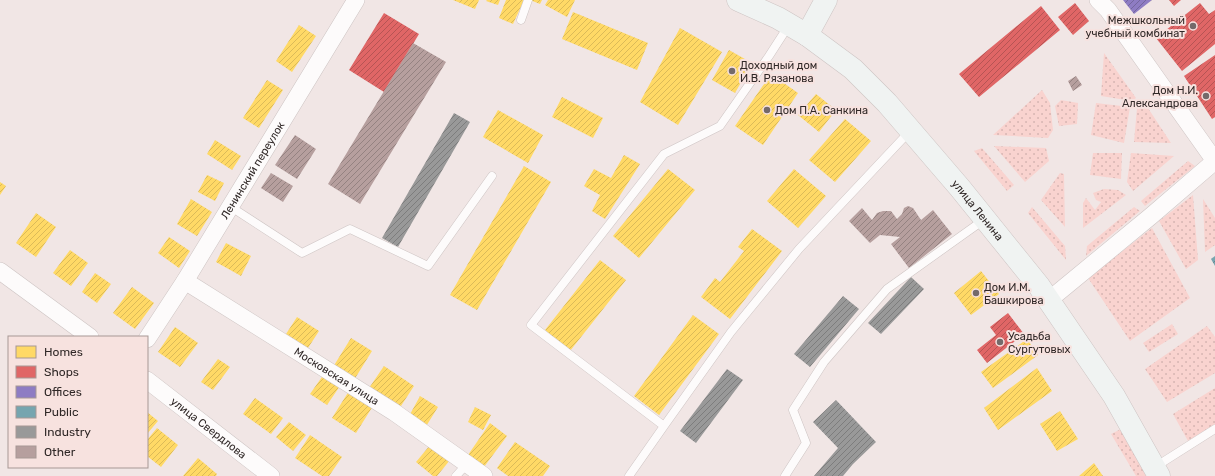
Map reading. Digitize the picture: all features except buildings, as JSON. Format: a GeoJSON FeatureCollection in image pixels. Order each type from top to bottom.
{"type":"FeatureCollection","features":[{"type":"Feature","properties":{"kind":"main road","name":"улица Ленина"},"geometry":{"type":"LineString","coordinates":[[738,0],[798,29],[853,69],[887,103],[911,130],[985,218],[1039,286],[1114,396],[1157,472]]}},
{"type":"Feature","properties":{"kind":"main road"},"geometry":{"type":"LineString","coordinates":[[798,29],[826,0]]}},
{"type":"Feature","properties":{"kind":"street","name":"Ленинский переулок"},"geometry":{"type":"LineString","coordinates":[[148,337],[231,207],[356,0]]}},
{"type":"Feature","properties":{"kind":"street"},"geometry":{"type":"LineString","coordinates":[[1049,300],[1151,216],[1214,161],[1136,48],[1108,10],[1098,0]]}},
{"type":"Feature","properties":{"kind":"street"},"geometry":{"type":"LineString","coordinates":[[0,271],[89,336]]}},
{"type":"Feature","properties":{"kind":"street","name":"Московская улица"},"geometry":{"type":"LineString","coordinates":[[185,281],[394,412],[470,471]]}},
{"type":"Feature","properties":{"kind":"street","name":"улица Свердлова"},"geometry":{"type":"LineString","coordinates":[[148,381],[271,476]]}},
{"type":"Feature","properties":{"kind":"lane"},"geometry":{"type":"LineString","coordinates":[[521,20],[528,0]]}},
{"type":"Feature","properties":{"kind":"lane"},"geometry":{"type":"LineString","coordinates":[[664,426],[531,325],[664,154],[720,126],[769,56],[798,29]]}},
{"type":"Feature","properties":{"kind":"lane"},"geometry":{"type":"LineString","coordinates":[[629,476],[732,332],[799,249],[911,130]]}},
{"type":"Feature","properties":{"kind":"lane"},"geometry":{"type":"LineString","coordinates":[[231,207],[302,253],[350,230],[428,266],[492,176]]}},
{"type":"Feature","properties":{"kind":"lane"},"geometry":{"type":"LineString","coordinates":[[785,476],[806,443],[793,410],[824,362],[887,289],[985,218]]}},
{"type":"Feature","properties":{"kind":"lane"},"geometry":{"type":"LineString","coordinates":[[1157,472],[1215,429]]}},
{"type":"Feature","properties":{"kind":"shaded area"},"geometry":{"type":"Polygon","coordinates":[[[1104,53],[1136,98],[1132,101],[1101,96],[1104,53]]]}},
{"type":"Feature","properties":{"kind":"shaded area"},"geometry":{"type":"Polygon","coordinates":[[[1042,90],[1050,103],[1053,130],[1048,138],[993,135],[1042,90]]]}},
{"type":"Feature","properties":{"kind":"shaded area"},"geometry":{"type":"Polygon","coordinates":[[[1061,100],[1078,103],[1077,124],[1059,126],[1055,106],[1061,100]]]}},
{"type":"Feature","properties":{"kind":"shaded area"},"geometry":{"type":"Polygon","coordinates":[[[1144,102],[1171,143],[1134,142],[1137,108],[1144,102]]]}},
{"type":"Feature","properties":{"kind":"shaded area"},"geometry":{"type":"Polygon","coordinates":[[[1096,103],[1130,107],[1124,143],[1091,135],[1096,103]]]}},
{"type":"Feature","properties":{"kind":"shaded area"},"geometry":{"type":"Polygon","coordinates":[[[994,146],[1046,148],[1049,161],[1025,182],[994,146]]]}},
{"type":"Feature","properties":{"kind":"shaded area"},"geometry":{"type":"Polygon","coordinates":[[[982,148],[1014,185],[1007,191],[974,151],[982,148]]]}},
{"type":"Feature","properties":{"kind":"shaded area"},"geometry":{"type":"Polygon","coordinates":[[[1093,153],[1122,153],[1121,179],[1090,175],[1093,153]]]}},
{"type":"Feature","properties":{"kind":"shaded area"},"geometry":{"type":"Polygon","coordinates":[[[1131,153],[1174,156],[1133,191],[1127,182],[1131,153]]]}},
{"type":"Feature","properties":{"kind":"shaded area"},"geometry":{"type":"Polygon","coordinates":[[[1188,161],[1195,166],[1145,206],[1141,201],[1188,161]]]}},
{"type":"Feature","properties":{"kind":"shaded area"},"geometry":{"type":"Polygon","coordinates":[[[1060,173],[1064,174],[1065,227],[1041,200],[1060,173]]]}},
{"type":"Feature","properties":{"kind":"shaded area"},"geometry":{"type":"Polygon","coordinates":[[[1104,189],[1118,190],[1126,195],[1083,228],[1083,203],[1086,198],[1095,210],[1101,202],[1096,200],[1093,193],[1104,189]]]}},
{"type":"Feature","properties":{"kind":"shaded area"},"geometry":{"type":"Polygon","coordinates":[[[1193,195],[1198,260],[1186,269],[1159,221],[1193,195]]]}},
{"type":"Feature","properties":{"kind":"shaded area"},"geometry":{"type":"Polygon","coordinates":[[[1203,199],[1215,218],[1215,245],[1205,252],[1203,199]]]}},
{"type":"Feature","properties":{"kind":"shaded area"},"geometry":{"type":"Polygon","coordinates":[[[1032,207],[1065,246],[1066,260],[1028,213],[1032,207]]]}},
{"type":"Feature","properties":{"kind":"shaded area"},"geometry":{"type":"Polygon","coordinates":[[[1134,207],[1140,211],[1086,256],[1087,246],[1134,207]]]}},
{"type":"Feature","properties":{"kind":"shaded area"},"geometry":{"type":"Polygon","coordinates":[[[1152,228],[1190,298],[1130,341],[1088,278],[1152,228]]]}},
{"type":"Feature","properties":{"kind":"shaded area"},"geometry":{"type":"Polygon","coordinates":[[[1172,324],[1178,334],[1149,352],[1143,343],[1172,324]]]}},
{"type":"Feature","properties":{"kind":"shaded area"},"geometry":{"type":"Polygon","coordinates":[[[1207,326],[1215,337],[1215,373],[1167,402],[1145,369],[1207,326]]]}},
{"type":"Feature","properties":{"kind":"shaded area"},"geometry":{"type":"Polygon","coordinates":[[[1215,388],[1215,424],[1188,441],[1173,414],[1215,388]]]}},
{"type":"Feature","properties":{"kind":"shaded area"},"geometry":{"type":"Polygon","coordinates":[[[1125,427],[1152,476],[1136,476],[1111,434],[1125,427]]]}},
{"type":"Feature","properties":{"kind":"place","name":"Межшкольный учебный комбинат"},"geometry":{"type":"Point","coordinates":[1193,26]}},
{"type":"Feature","properties":{"kind":"place","name":"Доходный дом И.В. Рязанова"},"geometry":{"type":"Point","coordinates":[732,71]}},
{"type":"Feature","properties":{"kind":"place","name":"Дом Н.И. Александрова"},"geometry":{"type":"Point","coordinates":[1206,96]}},
{"type":"Feature","properties":{"kind":"place","name":"Дом П.А. Санкина"},"geometry":{"type":"Point","coordinates":[767,110]}},
{"type":"Feature","properties":{"kind":"place","name":"Дом И.М. Башкирова"},"geometry":{"type":"Point","coordinates":[976,293]}},
{"type":"Feature","properties":{"kind":"place","name":"Усадьба Сургутовых"},"geometry":{"type":"Point","coordinates":[1000,342]}}]}
